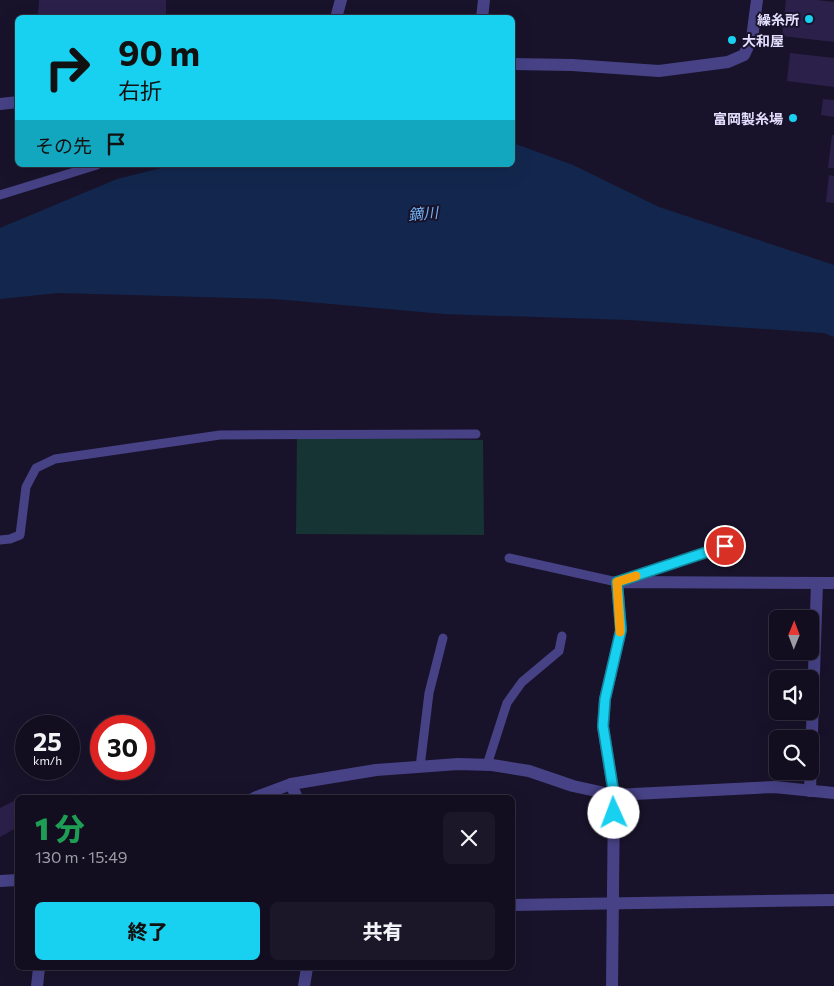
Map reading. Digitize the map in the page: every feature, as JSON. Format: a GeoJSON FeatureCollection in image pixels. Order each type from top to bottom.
{"type":"FeatureCollection","features":[{"type":"Feature","properties":{"kind":"street"},"geometry":{"type":"LineString","coordinates":[[337,15],[341,0]]}},
{"type":"Feature","properties":{"kind":"street"},"geometry":{"type":"LineString","coordinates":[[482,15],[484,0]]}},
{"type":"Feature","properties":{"kind":"street"},"geometry":{"type":"LineString","coordinates":[[515,64],[572,65],[660,71],[728,62],[744,55],[752,38],[757,0]]}},
{"type":"Feature","properties":{"kind":"street"},"geometry":{"type":"LineString","coordinates":[[0,104],[15,102]]}},
{"type":"Feature","properties":{"kind":"street"},"geometry":{"type":"LineString","coordinates":[[612,986],[614,795],[603,726],[605,699],[621,630],[617,582],[834,583]]}},
{"type":"Feature","properties":{"kind":"street"},"geometry":{"type":"LineString","coordinates":[[810,791],[817,583]]}},
{"type":"Feature","properties":{"kind":"street"},"geometry":{"type":"LineString","coordinates":[[262,795],[291,784],[376,770],[458,764],[487,765],[529,771],[573,786],[614,795],[774,787],[834,793]]}},
{"type":"Feature","properties":{"kind":"street"},"geometry":{"type":"LineString","coordinates":[[291,784],[296,795]]}},
{"type":"Feature","properties":{"kind":"street"},"geometry":{"type":"LineString","coordinates":[[0,881],[15,880]]}},
{"type":"Feature","properties":{"kind":"street"},"geometry":{"type":"LineString","coordinates":[[515,905],[834,900]]}},
{"type":"Feature","properties":{"kind":"street"},"geometry":{"type":"LineString","coordinates":[[37,986],[39,970]]}},
{"type":"Feature","properties":{"kind":"street"},"geometry":{"type":"LineString","coordinates":[[304,986],[307,970]]}},
{"type":"Feature","properties":{"kind":"lane"},"geometry":{"type":"LineString","coordinates":[[0,195],[91,167]]}},
{"type":"Feature","properties":{"kind":"lane"},"geometry":{"type":"LineString","coordinates":[[0,540],[20,535],[26,486],[36,468],[55,459],[220,435],[476,434]]}},
{"type":"Feature","properties":{"kind":"lane"},"geometry":{"type":"LineString","coordinates":[[509,558],[617,582],[725,546]]}},
{"type":"Feature","properties":{"kind":"lane"},"geometry":{"type":"LineString","coordinates":[[487,765],[508,704],[522,682],[559,652],[562,636]]}},
{"type":"Feature","properties":{"kind":"lane"},"geometry":{"type":"LineString","coordinates":[[420,767],[428,693],[444,638]]}},
{"type":"Feature","properties":{"kind":"green space"},"geometry":{"type":"Polygon","coordinates":[[[297,437],[483,440],[484,535],[296,534],[297,437]]]}},
{"type":"Feature","properties":{"kind":"water","name":"鏑川"},"geometry":{"type":"Polygon","coordinates":[[[515,144],[573,165],[659,207],[834,265],[834,337],[824,333],[630,320],[444,314],[275,299],[58,293],[0,299],[0,228],[117,179],[165,167],[515,167],[515,144]]]}},
{"type":"Feature","properties":{"kind":"building"},"geometry":{"type":"Polygon","coordinates":[[[39,0],[166,0],[166,15],[38,14],[39,0]]]}},
{"type":"Feature","properties":{"kind":"building","name":"繰糸所"},"geometry":{"type":"Polygon","coordinates":[[[786,0],[834,2],[834,42],[782,36],[786,0]]]}},
{"type":"Feature","properties":{"kind":"building"},"geometry":{"type":"Polygon","coordinates":[[[790,53],[834,58],[834,87],[787,81],[790,53]]]}},
{"type":"Feature","properties":{"kind":"building"},"geometry":{"type":"Polygon","coordinates":[[[823,99],[834,100],[834,117],[821,115],[823,99]]]}},
{"type":"Feature","properties":{"kind":"building"},"geometry":{"type":"Polygon","coordinates":[[[832,135],[834,135],[834,168],[828,168],[832,135]]]}},
{"type":"Feature","properties":{"kind":"building"},"geometry":{"type":"Polygon","coordinates":[[[829,175],[834,176],[834,203],[826,202],[829,175]]]}},
{"type":"Feature","properties":{"kind":"building"},"geometry":{"type":"Polygon","coordinates":[[[15,800],[15,829],[0,837],[0,808],[15,800]]]}},
{"type":"Feature","properties":{"kind":"slow traffic"},"geometry":{"type":"LineString","coordinates":[[620,632],[617,582],[636,576]]}},
{"type":"Feature","properties":{"kind":"place","name":"繰糸所"},"geometry":{"type":"Point","coordinates":[809,19]}},
{"type":"Feature","properties":{"kind":"place","name":"大和屋"},"geometry":{"type":"Point","coordinates":[732,40]}},
{"type":"Feature","properties":{"kind":"place","name":"富岡製糸場"},"geometry":{"type":"Point","coordinates":[793,118]}},
{"type":"Feature","properties":{"kind":"route"},"geometry":{"type":"LineString","coordinates":[[614,813],[614,795],[603,726],[605,699],[621,630],[617,582],[725,546]]}}]}
